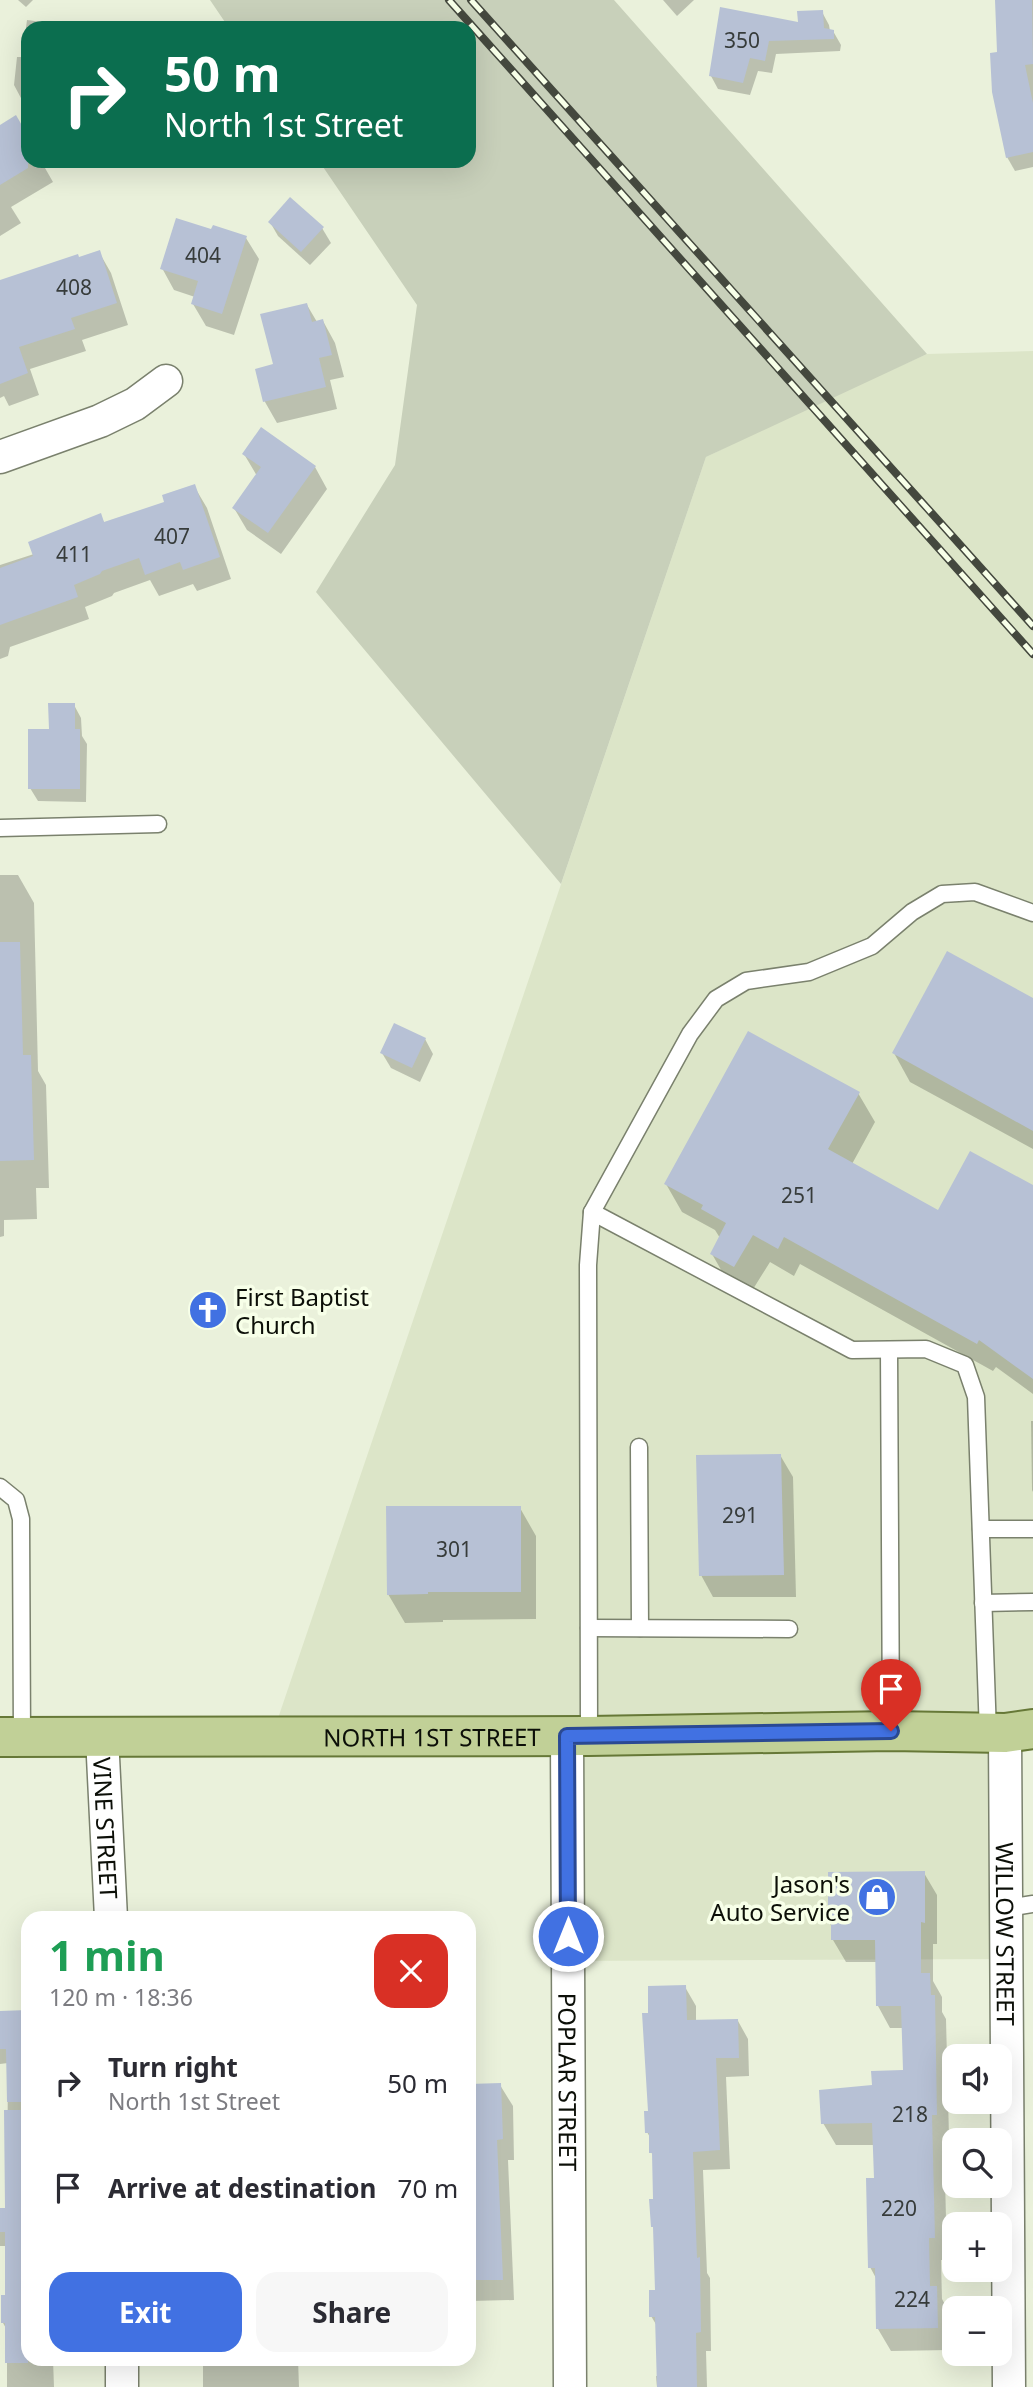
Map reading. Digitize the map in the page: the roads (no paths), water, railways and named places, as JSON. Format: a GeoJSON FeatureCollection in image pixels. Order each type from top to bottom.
{"type":"FeatureCollection","features":[{"type":"Feature","properties":{"kind":"main road","name":"NORTH 1ST STREET"},"geometry":{"type":"LineString","coordinates":[[11,1737],[1009,1732]]}},
{"type":"Feature","properties":{"kind":"street"},"geometry":{"type":"LineString","coordinates":[[0,457],[100,421],[135,404],[166,381]]}},
{"type":"Feature","properties":{"kind":"street","name":"WILLOW STREET"},"geometry":{"type":"LineString","coordinates":[[1009,1732],[1020,1906],[1009,2387]]}},
{"type":"Feature","properties":{"kind":"street","name":"POPLAR STREET"},"geometry":{"type":"LineString","coordinates":[[570,2387],[578,1736]]}},
{"type":"Feature","properties":{"kind":"street","name":"VINE STREET"},"geometry":{"type":"LineString","coordinates":[[102,1737],[111,1911]]}},
{"type":"Feature","properties":{"kind":"street"},"geometry":{"type":"LineString","coordinates":[[122,2366],[122,2387]]}},
{"type":"Feature","properties":{"kind":"lane"},"geometry":{"type":"LineString","coordinates":[[0,828],[158,824]]}},
{"type":"Feature","properties":{"kind":"lane"},"geometry":{"type":"LineString","coordinates":[[578,1736],[589,1628],[588,1265],[592,1212],[690,1034],[716,999],[746,981],[809,972],[872,946],[912,912],[942,894],[975,892],[1033,913]]}},
{"type":"Feature","properties":{"kind":"lane"},"geometry":{"type":"LineString","coordinates":[[592,1212],[852,1350],[926,1349],[965,1365],[976,1397],[984,1603],[1009,1732]]}},
{"type":"Feature","properties":{"kind":"lane"},"geometry":{"type":"LineString","coordinates":[[889,1350],[891,1731]]}},
{"type":"Feature","properties":{"kind":"lane"},"geometry":{"type":"LineString","coordinates":[[639,1447],[640,1628]]}},
{"type":"Feature","properties":{"kind":"lane"},"geometry":{"type":"LineString","coordinates":[[0,1488],[16,1500],[21,1519],[11,1737]]}},
{"type":"Feature","properties":{"kind":"lane"},"geometry":{"type":"LineString","coordinates":[[981,1530],[1033,1529]]}},
{"type":"Feature","properties":{"kind":"lane"},"geometry":{"type":"LineString","coordinates":[[984,1603],[1033,1602]]}},
{"type":"Feature","properties":{"kind":"lane"},"geometry":{"type":"LineString","coordinates":[[589,1628],[789,1629]]}},
{"type":"Feature","properties":{"kind":"railway"},"geometry":{"type":"LineString","coordinates":[[449,0],[468,21]]}},
{"type":"Feature","properties":{"kind":"railway"},"geometry":{"type":"LineString","coordinates":[[471,0],[1033,626]]}},
{"type":"Feature","properties":{"kind":"railway"},"geometry":{"type":"LineString","coordinates":[[476,30],[1033,654]]}},
{"type":"Feature","properties":{"kind":"place","name":"First Baptist Church"},"geometry":{"type":"Point","coordinates":[208,1310]}},
{"type":"Feature","properties":{"kind":"place","name":"Jason's Auto Service"},"geometry":{"type":"Point","coordinates":[877,1897]}}]}
